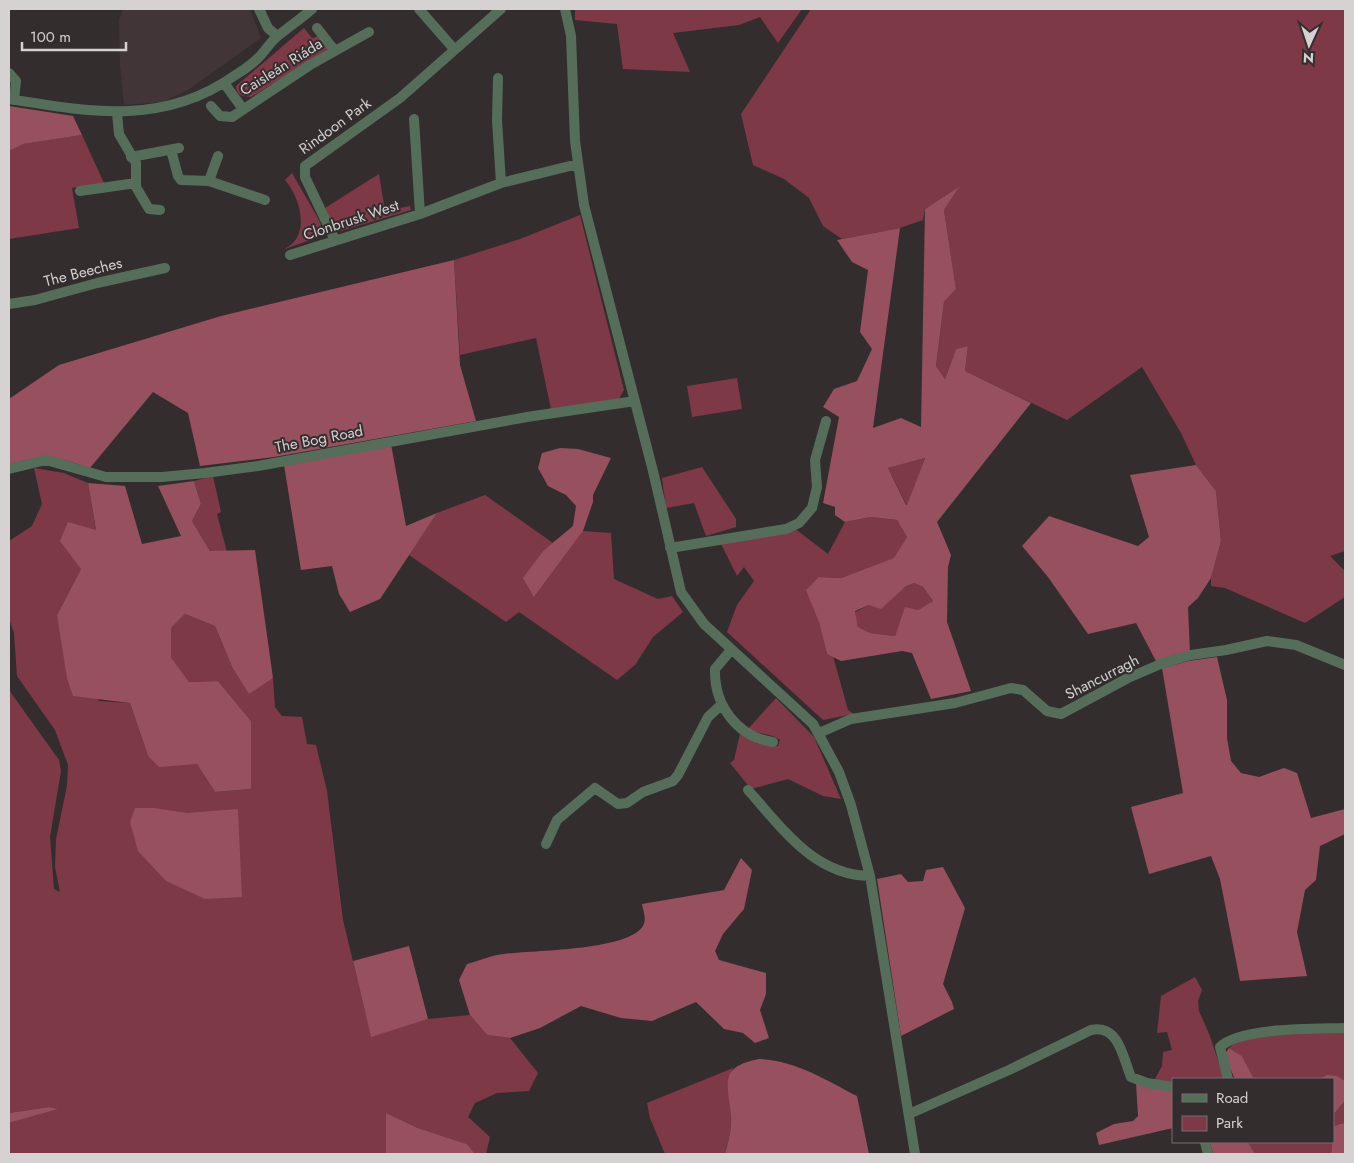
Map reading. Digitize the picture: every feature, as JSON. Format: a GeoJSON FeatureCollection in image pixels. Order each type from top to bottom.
{"type":"FeatureCollection","features":[{"type":"Feature","properties":{"kind":"street"},"geometry":{"type":"LineString","coordinates":[[259,9],[268,28],[277,36]]}},
{"type":"Feature","properties":{"kind":"street"},"geometry":{"type":"LineString","coordinates":[[9,73],[16,81],[12,100],[74,109],[117,112],[163,108],[189,100],[224,83],[260,57],[277,36],[312,9]]}},
{"type":"Feature","properties":{"kind":"street"},"geometry":{"type":"LineString","coordinates":[[419,9],[454,49],[501,9]]}},
{"type":"Feature","properties":{"kind":"street"},"geometry":{"type":"LineString","coordinates":[[565,9],[570,36],[578,164],[584,205],[635,401],[681,592],[704,624],[813,724],[835,763],[851,805],[870,876],[915,1154]]}},
{"type":"Feature","properties":{"kind":"street","name":"Caisleán Riáda"},"geometry":{"type":"LineString","coordinates":[[317,28],[335,51]]}},
{"type":"Feature","properties":{"kind":"street","name":"Caisleán Riáda"},"geometry":{"type":"LineString","coordinates":[[211,106],[218,115],[226,118],[232,117],[335,51],[369,32]]}},
{"type":"Feature","properties":{"kind":"street","name":"Rindoon Park"},"geometry":{"type":"LineString","coordinates":[[335,240],[305,177],[304,168],[400,98],[454,49]]}},
{"type":"Feature","properties":{"kind":"street"},"geometry":{"type":"LineString","coordinates":[[498,78],[497,120],[501,183]]}},
{"type":"Feature","properties":{"kind":"street","name":"Caisleán Riáda"},"geometry":{"type":"LineString","coordinates":[[224,83],[243,109]]}},
{"type":"Feature","properties":{"kind":"street"},"geometry":{"type":"LineString","coordinates":[[117,112],[118,132],[136,165],[136,183],[149,209],[160,210]]}},
{"type":"Feature","properties":{"kind":"street","name":"Clonbrusk West"},"geometry":{"type":"LineString","coordinates":[[414,119],[420,214]]}},
{"type":"Feature","properties":{"kind":"street"},"geometry":{"type":"LineString","coordinates":[[132,157],[175,149],[178,176],[181,180],[209,181],[265,200]]}},
{"type":"Feature","properties":{"kind":"street"},"geometry":{"type":"LineString","coordinates":[[209,181],[218,156]]}},
{"type":"Feature","properties":{"kind":"street","name":"Clonbrusk West"},"geometry":{"type":"LineString","coordinates":[[290,255],[420,214],[501,183],[578,164]]}},
{"type":"Feature","properties":{"kind":"street"},"geometry":{"type":"LineString","coordinates":[[80,191],[136,183]]}},
{"type":"Feature","properties":{"kind":"street","name":"The Beeches"},"geometry":{"type":"LineString","coordinates":[[9,304],[35,300],[97,283],[166,268]]}},
{"type":"Feature","properties":{"kind":"street","name":"The Bog Road"},"geometry":{"type":"LineString","coordinates":[[9,469],[46,460],[106,477],[162,477],[196,474],[258,466],[527,417],[635,401]]}},
{"type":"Feature","properties":{"kind":"street"},"geometry":{"type":"LineString","coordinates":[[670,548],[786,529],[799,523],[812,508],[817,487],[815,460],[826,421]]}},
{"type":"Feature","properties":{"kind":"street","name":"Shancurragh"},"geometry":{"type":"LineString","coordinates":[[819,733],[852,719],[946,705],[1011,688],[1023,690],[1047,712],[1061,714],[1128,678],[1163,663],[1191,655],[1268,641],[1296,645],[1345,665]]}},
{"type":"Feature","properties":{"kind":"street"},"geometry":{"type":"LineString","coordinates":[[731,650],[715,669],[715,685],[721,705],[748,735],[773,742]]}},
{"type":"Feature","properties":{"kind":"street"},"geometry":{"type":"LineString","coordinates":[[546,844],[557,820],[595,788],[618,804],[627,803],[643,792],[673,781],[678,775],[708,717],[721,705]]}},
{"type":"Feature","properties":{"kind":"street"},"geometry":{"type":"LineString","coordinates":[[748,790],[787,834],[822,864],[850,875],[870,876]]}},
{"type":"Feature","properties":{"kind":"street"},"geometry":{"type":"LineString","coordinates":[[909,1114],[1009,1070],[1091,1030],[1101,1028],[1112,1034],[1117,1041],[1131,1077],[1147,1083],[1172,1087]]}},
{"type":"Feature","properties":{"kind":"street"},"geometry":{"type":"LineString","coordinates":[[1228,1078],[1220,1047],[1226,1041],[1243,1036],[1304,1028],[1345,1028]]}},
{"type":"Feature","properties":{"kind":"shaded area"},"geometry":{"type":"Polygon","coordinates":[[[123,9],[250,9],[261,38],[188,90],[163,102],[124,105],[120,65],[119,19],[123,9]]]}},
{"type":"Feature","properties":{"kind":"shaded area"},"geometry":{"type":"Polygon","coordinates":[[[9,106],[73,116],[82,135],[23,144],[9,151],[9,106]]]}},
{"type":"Feature","properties":{"kind":"shaded area"},"geometry":{"type":"Polygon","coordinates":[[[959,187],[944,210],[956,289],[944,302],[936,366],[945,379],[956,349],[968,346],[965,371],[1031,403],[937,522],[951,555],[948,567],[947,622],[971,691],[931,699],[912,653],[902,651],[841,661],[827,654],[819,622],[806,590],[819,577],[841,578],[894,558],[907,537],[897,520],[871,517],[845,522],[835,515],[835,507],[823,503],[839,417],[823,407],[834,389],[857,381],[872,349],[860,332],[868,270],[852,262],[837,240],[900,228],[873,428],[901,418],[921,427],[925,209],[959,187]],[[925,458],[888,468],[906,505],[907,505],[925,458]],[[914,583],[905,587],[881,609],[869,605],[855,611],[858,627],[870,633],[895,636],[905,607],[918,610],[933,601],[923,587],[914,583]]]}},
{"type":"Feature","properties":{"kind":"shaded area"},"geometry":{"type":"Polygon","coordinates":[[[454,260],[460,365],[476,421],[274,457],[200,466],[188,413],[153,392],[90,468],[50,458],[31,459],[9,465],[9,399],[59,365],[221,316],[454,260]]]}},
{"type":"Feature","properties":{"kind":"shaded area"},"geometry":{"type":"Polygon","coordinates":[[[391,444],[406,526],[437,513],[380,599],[350,612],[339,594],[332,566],[301,570],[284,465],[391,444]]]}},
{"type":"Feature","properties":{"kind":"shaded area"},"geometry":{"type":"Polygon","coordinates":[[[560,448],[578,449],[611,458],[593,495],[593,502],[583,531],[534,597],[523,578],[544,550],[573,526],[576,506],[566,495],[548,486],[538,468],[542,453],[560,448]]]}},
{"type":"Feature","properties":{"kind":"shaded area"},"geometry":{"type":"Polygon","coordinates":[[[1196,465],[1216,491],[1221,541],[1211,578],[1198,598],[1188,607],[1190,653],[1157,663],[1136,623],[1088,634],[1048,577],[1022,546],[1049,516],[1138,546],[1149,537],[1130,475],[1196,465]]]}},
{"type":"Feature","properties":{"kind":"shaded area"},"geometry":{"type":"Polygon","coordinates":[[[194,481],[201,504],[192,521],[210,551],[255,550],[273,678],[249,694],[233,669],[215,626],[185,614],[171,628],[171,657],[189,682],[218,681],[251,721],[251,789],[215,792],[197,764],[159,767],[148,756],[130,703],[73,696],[67,678],[57,615],[81,569],[60,541],[68,522],[96,530],[88,483],[125,486],[142,544],[181,536],[158,486],[194,481]]]}},
{"type":"Feature","properties":{"kind":"shaded area"},"geometry":{"type":"Polygon","coordinates":[[[1217,657],[1227,700],[1227,738],[1231,761],[1241,773],[1259,777],[1284,768],[1297,773],[1311,818],[1345,809],[1345,834],[1320,846],[1316,880],[1305,890],[1297,932],[1307,976],[1240,981],[1220,879],[1211,856],[1149,874],[1131,807],[1183,793],[1162,668],[1189,661],[1217,657]]]}},
{"type":"Feature","properties":{"kind":"shaded area"},"geometry":{"type":"Polygon","coordinates":[[[135,808],[154,808],[187,813],[238,809],[242,897],[205,899],[166,881],[138,851],[130,822],[135,808]]]}},
{"type":"Feature","properties":{"kind":"shaded area"},"geometry":{"type":"Polygon","coordinates":[[[741,858],[752,870],[744,909],[723,934],[715,951],[719,960],[766,973],[766,994],[760,1010],[769,1038],[755,1043],[743,1033],[724,1029],[696,1002],[652,1021],[621,1018],[581,1006],[540,1028],[510,1038],[487,1035],[470,1015],[459,980],[467,964],[499,955],[579,948],[619,940],[634,934],[643,926],[645,918],[642,904],[724,890],[741,858]]]}},
{"type":"Feature","properties":{"kind":"shaded area"},"geometry":{"type":"Polygon","coordinates":[[[943,867],[965,908],[943,984],[954,1009],[901,1036],[877,879],[901,874],[908,882],[923,881],[926,870],[943,867]]]}},
{"type":"Feature","properties":{"kind":"shaded area"},"geometry":{"type":"Polygon","coordinates":[[[409,946],[428,1019],[371,1037],[353,961],[409,946]]]}},
{"type":"Feature","properties":{"kind":"shaded area"},"geometry":{"type":"Polygon","coordinates":[[[1229,1048],[1242,1056],[1253,1078],[1235,1078],[1224,1055],[1229,1048]]]}},
{"type":"Feature","properties":{"kind":"shaded area"},"geometry":{"type":"Polygon","coordinates":[[[759,1059],[772,1060],[798,1067],[857,1096],[869,1154],[725,1154],[730,1135],[731,1121],[728,1078],[737,1067],[746,1062],[759,1059]]]}},
{"type":"Feature","properties":{"kind":"shaded area"},"geometry":{"type":"Polygon","coordinates":[[[1327,1075],[1337,1076],[1345,1081],[1345,1101],[1334,1114],[1334,1078],[1322,1078],[1327,1075]]]}},
{"type":"Feature","properties":{"kind":"shaded area"},"geometry":{"type":"Polygon","coordinates":[[[1136,1083],[1172,1091],[1172,1128],[1099,1145],[1096,1133],[1114,1124],[1133,1121],[1138,1116],[1136,1083]]]}},
{"type":"Feature","properties":{"kind":"shaded area"},"geometry":{"type":"Polygon","coordinates":[[[49,1107],[58,1109],[9,1123],[9,1113],[49,1107]]]}},
{"type":"Feature","properties":{"kind":"shaded area"},"geometry":{"type":"Polygon","coordinates":[[[386,1113],[418,1128],[467,1144],[475,1154],[386,1154],[386,1113]]]}},
{"type":"Feature","properties":{"kind":"shaded area"},"geometry":{"type":"Polygon","coordinates":[[[1342,1123],[1345,1124],[1345,1154],[1331,1154],[1332,1143],[1334,1143],[1334,1126],[1342,1123]]]}},
{"type":"Feature","properties":{"kind":"shaded area"},"geometry":{"type":"Polygon","coordinates":[[[1210,1143],[1249,1143],[1255,1154],[1213,1154],[1210,1143]]]}},
{"type":"Feature","properties":{"kind":"green space"},"geometry":{"type":"Polygon","coordinates":[[[575,9],[802,9],[778,43],[760,17],[739,25],[673,33],[690,72],[623,69],[617,24],[575,20],[575,9]]]}},
{"type":"Feature","properties":{"kind":"green space"},"geometry":{"type":"Polygon","coordinates":[[[811,9],[1345,9],[1345,551],[1330,556],[1345,571],[1345,597],[1305,623],[1225,588],[1211,586],[1211,578],[1221,541],[1216,491],[1196,465],[1181,433],[1142,367],[1067,420],[965,371],[968,346],[956,349],[945,379],[936,366],[944,302],[956,289],[944,210],[958,188],[925,209],[923,220],[900,228],[842,239],[823,226],[809,198],[784,179],[753,165],[741,114],[811,9]]]}},
{"type":"Feature","properties":{"kind":"green space"},"geometry":{"type":"Polygon","coordinates":[[[304,28],[312,38],[319,36],[329,49],[251,97],[239,94],[236,86],[304,28]]]}},
{"type":"Feature","properties":{"kind":"green space"},"geometry":{"type":"Polygon","coordinates":[[[82,135],[104,183],[72,188],[79,228],[9,239],[9,151],[22,144],[82,135]]]}},
{"type":"Feature","properties":{"kind":"green space"},"geometry":{"type":"Polygon","coordinates":[[[292,173],[319,220],[324,235],[282,250],[291,245],[297,237],[300,228],[301,218],[296,197],[285,180],[292,173]]]}},
{"type":"Feature","properties":{"kind":"green space"},"geometry":{"type":"Polygon","coordinates":[[[379,174],[385,211],[410,206],[411,210],[341,231],[336,230],[325,208],[379,174]]]}},
{"type":"Feature","properties":{"kind":"green space"},"geometry":{"type":"Polygon","coordinates":[[[580,215],[624,390],[619,399],[551,409],[536,338],[460,355],[454,260],[520,239],[580,215]]]}},
{"type":"Feature","properties":{"kind":"green space"},"geometry":{"type":"Polygon","coordinates":[[[737,378],[742,409],[692,417],[687,386],[737,378]]]}},
{"type":"Feature","properties":{"kind":"green space"},"geometry":{"type":"Polygon","coordinates":[[[925,458],[907,506],[888,468],[925,458]]]}},
{"type":"Feature","properties":{"kind":"green space"},"geometry":{"type":"Polygon","coordinates":[[[702,467],[736,519],[736,527],[706,536],[694,503],[666,508],[662,478],[702,467]]]}},
{"type":"Feature","properties":{"kind":"green space"},"geometry":{"type":"Polygon","coordinates":[[[34,468],[64,473],[88,483],[96,531],[81,569],[57,615],[99,701],[130,703],[148,756],[182,764],[197,764],[215,792],[251,789],[251,721],[218,681],[189,682],[171,657],[171,628],[185,614],[215,626],[233,669],[249,693],[273,678],[275,707],[282,716],[302,717],[307,744],[316,745],[327,791],[343,920],[371,1036],[428,1019],[470,1015],[487,1035],[510,1038],[538,1073],[529,1091],[497,1093],[475,1103],[468,1117],[490,1137],[486,1154],[475,1154],[467,1144],[418,1128],[386,1113],[386,1154],[9,1154],[9,1123],[57,1109],[49,1107],[9,1113],[9,690],[59,760],[61,771],[50,837],[54,889],[60,892],[55,867],[56,839],[67,786],[68,765],[55,730],[17,676],[14,633],[9,619],[9,541],[32,526],[42,504],[34,468]]]}},
{"type":"Feature","properties":{"kind":"green space"},"geometry":{"type":"Polygon","coordinates":[[[213,476],[221,512],[217,514],[227,552],[210,551],[192,521],[201,504],[194,481],[213,476]]]}},
{"type":"Feature","properties":{"kind":"green space"},"geometry":{"type":"Polygon","coordinates":[[[485,495],[553,543],[544,550],[534,597],[583,531],[611,533],[614,579],[658,599],[672,596],[683,612],[653,637],[635,665],[617,680],[519,612],[506,622],[409,555],[437,513],[485,495]]]}},
{"type":"Feature","properties":{"kind":"green space"},"geometry":{"type":"Polygon","coordinates":[[[871,517],[897,520],[907,537],[895,558],[841,578],[819,577],[819,622],[827,654],[833,656],[848,710],[854,714],[823,720],[727,632],[737,605],[754,581],[744,567],[737,576],[721,544],[794,528],[828,554],[845,522],[871,517]]]}},
{"type":"Feature","properties":{"kind":"green space"},"geometry":{"type":"Polygon","coordinates":[[[914,583],[923,587],[933,601],[918,610],[905,608],[895,636],[870,633],[858,627],[855,612],[914,583]]]}},
{"type":"Feature","properties":{"kind":"green space"},"geometry":{"type":"Polygon","coordinates":[[[776,698],[814,737],[841,799],[823,796],[788,779],[751,789],[730,763],[734,760],[740,734],[758,744],[778,746],[780,740],[773,736],[747,730],[776,698]]]}},
{"type":"Feature","properties":{"kind":"green space"},"geometry":{"type":"Polygon","coordinates":[[[1195,977],[1202,990],[1198,1001],[1199,1011],[1210,1036],[1224,1078],[1172,1078],[1172,1085],[1154,1081],[1162,1066],[1163,1052],[1172,1050],[1167,1032],[1157,1033],[1161,996],[1195,977]]]}},
{"type":"Feature","properties":{"kind":"green space"},"geometry":{"type":"Polygon","coordinates":[[[1345,1030],[1345,1081],[1339,1077],[1332,1076],[1322,1078],[1253,1078],[1242,1056],[1229,1048],[1250,1039],[1302,1032],[1345,1030]]]}},
{"type":"Feature","properties":{"kind":"green space"},"geometry":{"type":"Polygon","coordinates":[[[733,1068],[729,1086],[731,1125],[725,1154],[665,1154],[650,1118],[647,1103],[733,1068]]]}},
{"type":"Feature","properties":{"kind":"green space"},"geometry":{"type":"Polygon","coordinates":[[[1345,1101],[1345,1124],[1341,1123],[1334,1126],[1334,1114],[1345,1101]]]}},
{"type":"Feature","properties":{"kind":"green space"},"geometry":{"type":"Polygon","coordinates":[[[1249,1143],[1332,1143],[1331,1154],[1255,1154],[1249,1143]]]}}]}
